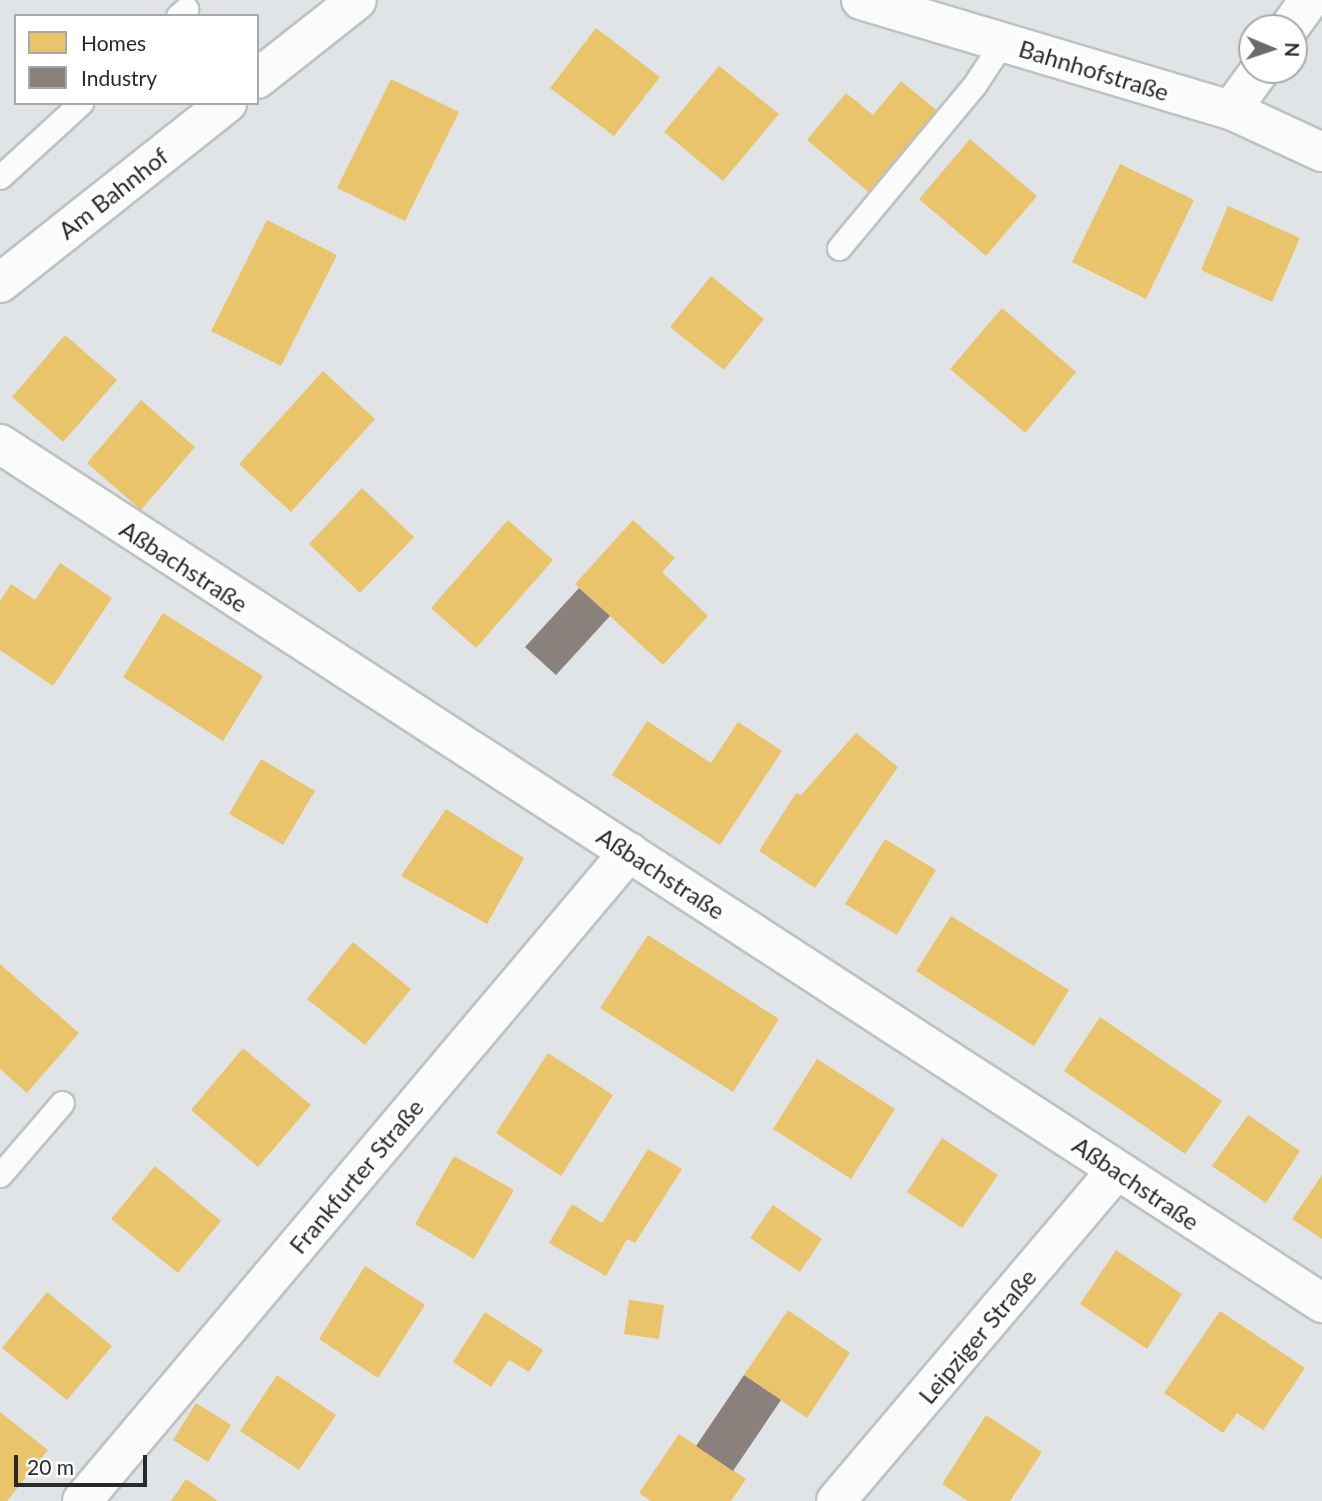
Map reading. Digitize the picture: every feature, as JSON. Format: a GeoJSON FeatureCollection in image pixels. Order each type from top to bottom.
{"type":"FeatureCollection","features":[{"type":"Feature","properties":{"kind":"street"},"geometry":{"type":"LineString","coordinates":[[259,77],[357,0]]}},
{"type":"Feature","properties":{"kind":"street","name":"Bahnhofstraße"},"geometry":{"type":"LineString","coordinates":[[861,0],[1231,110],[1322,152]]}},
{"type":"Feature","properties":{"kind":"street"},"geometry":{"type":"LineString","coordinates":[[1231,110],[1250,84]]}},
{"type":"Feature","properties":{"kind":"street","name":"Am Bahnhof"},"geometry":{"type":"LineString","coordinates":[[0,283],[224,105]]}},
{"type":"Feature","properties":{"kind":"street","name":"Aßbachstraße"},"geometry":{"type":"LineString","coordinates":[[0,444],[1322,1303]]}},
{"type":"Feature","properties":{"kind":"street","name":"Frankfurter Straße"},"geometry":{"type":"LineString","coordinates":[[82,1501],[629,852]]}},
{"type":"Feature","properties":{"kind":"street","name":"Leipziger Straße"},"geometry":{"type":"LineString","coordinates":[[836,1501],[1117,1170]]}},
{"type":"Feature","properties":{"kind":"lane"},"geometry":{"type":"LineString","coordinates":[[839,248],[975,84],[1002,43]]}},
{"type":"Feature","properties":{"kind":"lane"},"geometry":{"type":"LineString","coordinates":[[0,177],[79,105]]}},
{"type":"Feature","properties":{"kind":"lane"},"geometry":{"type":"LineString","coordinates":[[0,1175],[62,1103]]}},
{"type":"Feature","properties":{"kind":"building: Homes"},"geometry":{"type":"Polygon","coordinates":[[[596,28],[660,77],[614,136],[550,88],[596,28]]]}},
{"type":"Feature","properties":{"kind":"building: Homes"},"geometry":{"type":"Polygon","coordinates":[[[719,66],[779,114],[723,181],[664,132],[719,66]]]}},
{"type":"Feature","properties":{"kind":"building: Homes"},"geometry":{"type":"Polygon","coordinates":[[[391,79],[459,112],[405,221],[337,188],[391,79]]]}},
{"type":"Feature","properties":{"kind":"building: Homes"},"geometry":{"type":"Polygon","coordinates":[[[901,81],[940,113],[872,195],[807,140],[846,93],[873,115],[901,81]]]}},
{"type":"Feature","properties":{"kind":"building: Homes"},"geometry":{"type":"Polygon","coordinates":[[[970,139],[1037,196],[986,256],[919,199],[970,139]]]}},
{"type":"Feature","properties":{"kind":"building: Homes"},"geometry":{"type":"Polygon","coordinates":[[[1120,164],[1194,200],[1146,299],[1072,262],[1120,164]]]}},
{"type":"Feature","properties":{"kind":"building: Homes"},"geometry":{"type":"Polygon","coordinates":[[[1228,206],[1300,238],[1272,302],[1201,270],[1228,206]]]}},
{"type":"Feature","properties":{"kind":"building: Homes"},"geometry":{"type":"Polygon","coordinates":[[[267,220],[337,255],[281,366],[211,331],[267,220]]]}},
{"type":"Feature","properties":{"kind":"building: Homes"},"geometry":{"type":"Polygon","coordinates":[[[711,276],[764,319],[724,370],[670,327],[711,276]]]}},
{"type":"Feature","properties":{"kind":"building: Homes"},"geometry":{"type":"Polygon","coordinates":[[[1002,308],[1076,372],[1025,433],[950,369],[1002,308]]]}},
{"type":"Feature","properties":{"kind":"building: Homes"},"geometry":{"type":"Polygon","coordinates":[[[65,335],[117,380],[63,442],[12,397],[65,335]]]}},
{"type":"Feature","properties":{"kind":"building: Homes"},"geometry":{"type":"Polygon","coordinates":[[[323,371],[375,419],[291,512],[239,464],[323,371]]]}},
{"type":"Feature","properties":{"kind":"building: Homes"},"geometry":{"type":"Polygon","coordinates":[[[141,400],[195,447],[141,510],[87,463],[141,400]]]}},
{"type":"Feature","properties":{"kind":"building: Homes"},"geometry":{"type":"Polygon","coordinates":[[[362,488],[414,537],[360,593],[309,544],[362,488]]]}},
{"type":"Feature","properties":{"kind":"building: Homes"},"geometry":{"type":"Polygon","coordinates":[[[508,520],[553,560],[476,648],[431,608],[508,520]]]}},
{"type":"Feature","properties":{"kind":"building: Homes"},"geometry":{"type":"Polygon","coordinates":[[[633,520],[675,558],[662,572],[708,616],[663,665],[575,584],[633,520]]]}},
{"type":"Feature","properties":{"kind":"building: Homes"},"geometry":{"type":"Polygon","coordinates":[[[60,563],[112,598],[53,686],[0,650],[0,601],[11,584],[35,600],[60,563]]]}},
{"type":"Feature","properties":{"kind":"building: Homes"},"geometry":{"type":"Polygon","coordinates":[[[163,613],[263,676],[223,741],[123,677],[163,613]]]}},
{"type":"Feature","properties":{"kind":"building: Homes"},"geometry":{"type":"Polygon","coordinates":[[[647,721],[711,763],[738,722],[782,751],[720,845],[612,775],[647,721]]]}},
{"type":"Feature","properties":{"kind":"building: Homes"},"geometry":{"type":"Polygon","coordinates":[[[856,733],[898,767],[815,888],[759,851],[796,793],[801,795],[856,733]]]}},
{"type":"Feature","properties":{"kind":"building: Homes"},"geometry":{"type":"Polygon","coordinates":[[[261,759],[315,791],[283,845],[229,814],[261,759]]]}},
{"type":"Feature","properties":{"kind":"building: Homes"},"geometry":{"type":"Polygon","coordinates":[[[446,809],[524,858],[487,924],[401,876],[446,809]]]}},
{"type":"Feature","properties":{"kind":"building: Homes"},"geometry":{"type":"Polygon","coordinates":[[[885,839],[936,870],[897,935],[845,904],[885,839]]]}},
{"type":"Feature","properties":{"kind":"building: Homes"},"geometry":{"type":"Polygon","coordinates":[[[951,916],[1069,990],[1034,1046],[916,971],[951,916]]]}},
{"type":"Feature","properties":{"kind":"building: Homes"},"geometry":{"type":"Polygon","coordinates":[[[648,935],[779,1019],[733,1092],[600,1008],[648,935]]]}},
{"type":"Feature","properties":{"kind":"building: Homes"},"geometry":{"type":"Polygon","coordinates":[[[353,942],[411,989],[365,1045],[307,999],[353,942]]]}},
{"type":"Feature","properties":{"kind":"building: Homes"},"geometry":{"type":"Polygon","coordinates":[[[0,964],[79,1033],[27,1093],[0,1069],[0,964]]]}},
{"type":"Feature","properties":{"kind":"building: Homes"},"geometry":{"type":"Polygon","coordinates":[[[1100,1017],[1222,1101],[1185,1154],[1064,1071],[1100,1017]]]}},
{"type":"Feature","properties":{"kind":"building: Homes"},"geometry":{"type":"Polygon","coordinates":[[[243,1048],[311,1105],[258,1167],[191,1110],[243,1048]]]}},
{"type":"Feature","properties":{"kind":"building: Homes"},"geometry":{"type":"Polygon","coordinates":[[[548,1053],[613,1095],[561,1176],[496,1133],[548,1053]]]}},
{"type":"Feature","properties":{"kind":"building: Homes"},"geometry":{"type":"Polygon","coordinates":[[[817,1059],[895,1109],[851,1179],[773,1129],[817,1059]]]}},
{"type":"Feature","properties":{"kind":"building: Homes"},"geometry":{"type":"Polygon","coordinates":[[[1248,1115],[1300,1151],[1266,1203],[1212,1166],[1248,1115]]]}},
{"type":"Feature","properties":{"kind":"building: Homes"},"geometry":{"type":"Polygon","coordinates":[[[942,1138],[998,1175],[962,1228],[907,1192],[942,1138]]]}},
{"type":"Feature","properties":{"kind":"building: Homes"},"geometry":{"type":"Polygon","coordinates":[[[648,1149],[682,1169],[635,1243],[627,1239],[606,1276],[549,1243],[572,1204],[602,1223],[648,1149]]]}},
{"type":"Feature","properties":{"kind":"building: Homes"},"geometry":{"type":"Polygon","coordinates":[[[454,1156],[514,1190],[474,1259],[415,1224],[454,1156]]]}},
{"type":"Feature","properties":{"kind":"building: Homes"},"geometry":{"type":"Polygon","coordinates":[[[155,1166],[221,1221],[178,1273],[111,1219],[155,1166]]]}},
{"type":"Feature","properties":{"kind":"building: Homes"},"geometry":{"type":"Polygon","coordinates":[[[1322,1175],[1322,1239],[1292,1219],[1322,1175]]]}},
{"type":"Feature","properties":{"kind":"building: Homes"},"geometry":{"type":"Polygon","coordinates":[[[773,1205],[822,1239],[800,1272],[750,1238],[773,1205]]]}},
{"type":"Feature","properties":{"kind":"building: Homes"},"geometry":{"type":"Polygon","coordinates":[[[1116,1250],[1182,1294],[1147,1349],[1080,1304],[1116,1250]]]}},
{"type":"Feature","properties":{"kind":"building: Homes"},"geometry":{"type":"Polygon","coordinates":[[[365,1266],[425,1305],[378,1378],[319,1339],[365,1266]]]}},
{"type":"Feature","properties":{"kind":"building: Homes"},"geometry":{"type":"Polygon","coordinates":[[[47,1292],[112,1346],[67,1400],[2,1348],[47,1292]]]}},
{"type":"Feature","properties":{"kind":"building: Homes"},"geometry":{"type":"Polygon","coordinates":[[[629,1300],[664,1305],[659,1339],[624,1334],[629,1300]]]}},
{"type":"Feature","properties":{"kind":"building: Homes"},"geometry":{"type":"Polygon","coordinates":[[[788,1310],[850,1353],[807,1418],[744,1375],[788,1310]]]}},
{"type":"Feature","properties":{"kind":"building: Homes"},"geometry":{"type":"Polygon","coordinates":[[[1220,1311],[1305,1368],[1263,1430],[1237,1413],[1223,1433],[1164,1393],[1220,1311]]]}},
{"type":"Feature","properties":{"kind":"building: Homes"},"geometry":{"type":"Polygon","coordinates":[[[485,1312],[543,1350],[529,1372],[509,1360],[491,1387],[453,1362],[485,1312]]]}},
{"type":"Feature","properties":{"kind":"building: Homes"},"geometry":{"type":"Polygon","coordinates":[[[277,1375],[336,1415],[299,1470],[240,1431],[277,1375]]]}},
{"type":"Feature","properties":{"kind":"building: Homes"},"geometry":{"type":"Polygon","coordinates":[[[196,1403],[231,1425],[208,1462],[173,1440],[196,1403]]]}},
{"type":"Feature","properties":{"kind":"building: Homes"},"geometry":{"type":"Polygon","coordinates":[[[0,1412],[48,1450],[7,1501],[0,1501],[0,1412]]]}},
{"type":"Feature","properties":{"kind":"building: Homes"},"geometry":{"type":"Polygon","coordinates":[[[986,1415],[1042,1452],[1010,1501],[968,1501],[942,1484],[986,1415]]]}},
{"type":"Feature","properties":{"kind":"building: Homes"},"geometry":{"type":"Polygon","coordinates":[[[679,1434],[746,1479],[731,1501],[651,1501],[639,1493],[679,1434]]]}},
{"type":"Feature","properties":{"kind":"building: Homes"},"geometry":{"type":"Polygon","coordinates":[[[186,1479],[218,1501],[171,1501],[186,1479]]]}},
{"type":"Feature","properties":{"kind":"building: Industry"},"geometry":{"type":"Polygon","coordinates":[[[579,588],[610,616],[556,675],[525,647],[579,588]]]}},
{"type":"Feature","properties":{"kind":"building: Industry"},"geometry":{"type":"Polygon","coordinates":[[[744,1375],[781,1400],[733,1471],[696,1446],[744,1375]]]}}]}
